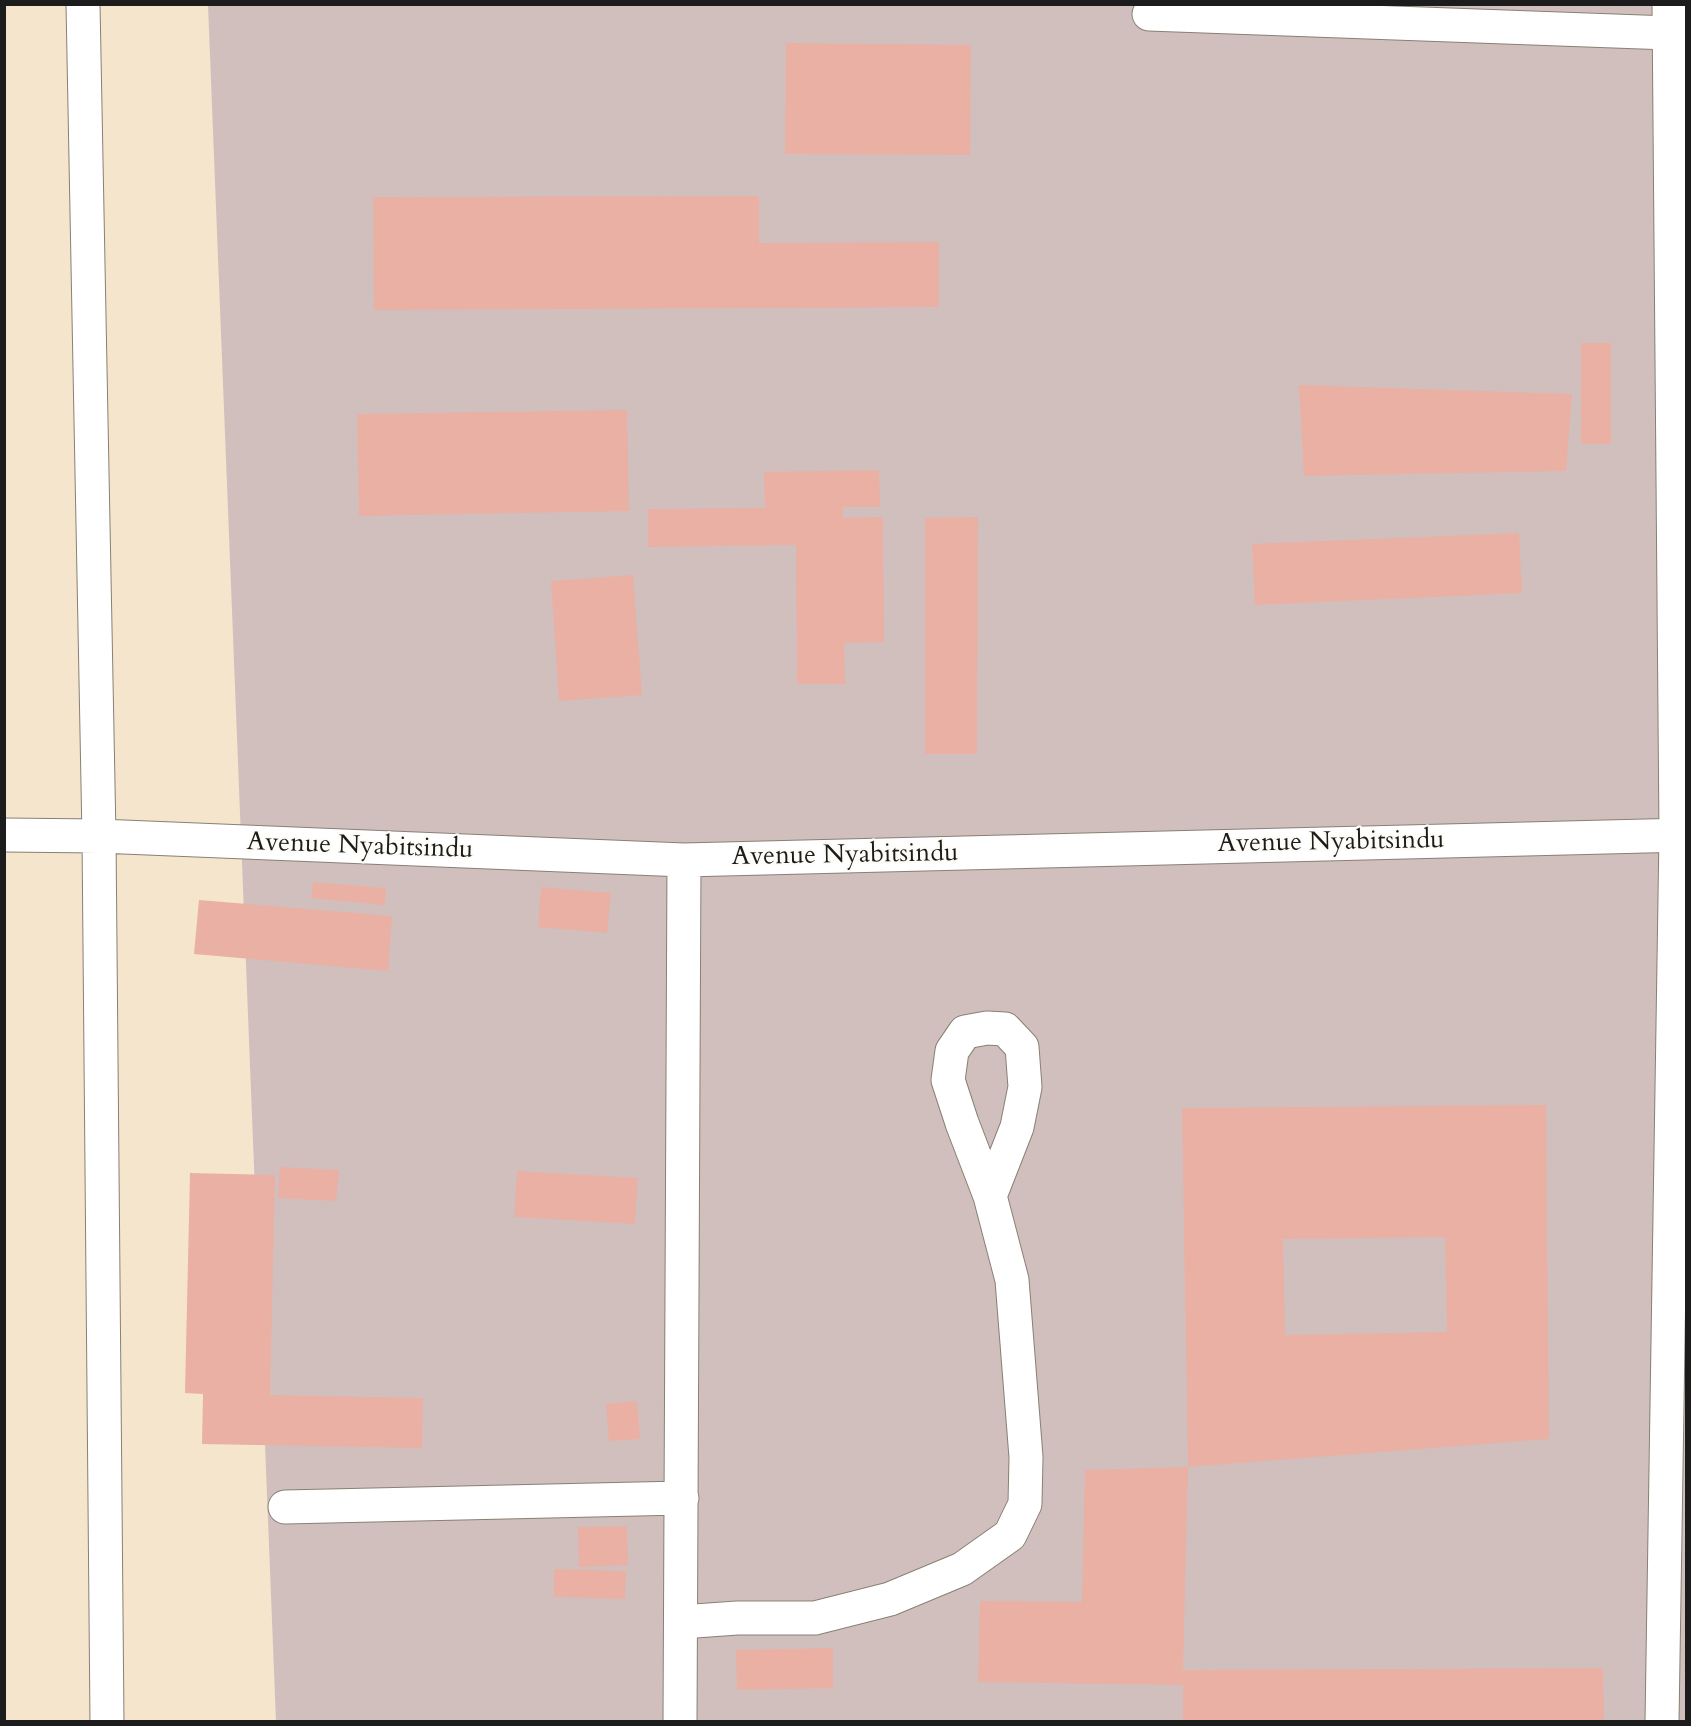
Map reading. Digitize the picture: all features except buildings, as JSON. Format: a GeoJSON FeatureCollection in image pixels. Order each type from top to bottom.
{"type":"FeatureCollection","features":[{"type":"Feature","properties":{"kind":"street"},"geometry":{"type":"LineString","coordinates":[[83,4],[99,836],[107,1722]]}},
{"type":"Feature","properties":{"kind":"street"},"geometry":{"type":"LineString","coordinates":[[1149,14],[1669,19],[1681,835],[1662,1722]]}},
{"type":"Feature","properties":{"kind":"street","name":"Avenue Nyabitsindu"},"geometry":{"type":"LineString","coordinates":[[4,835],[99,836],[684,860],[1681,835]]}},
{"type":"Feature","properties":{"kind":"street"},"geometry":{"type":"LineString","coordinates":[[680,1722],[684,860]]}},
{"type":"Feature","properties":{"kind":"street"},"geometry":{"type":"LineString","coordinates":[[681,1622],[737,1618],[815,1618],[890,1599],[962,1569],[1010,1535],[1025,1504],[1026,1457],[1012,1280],[990,1196]]}},
{"type":"Feature","properties":{"kind":"street"},"geometry":{"type":"LineString","coordinates":[[285,1507],[682,1498]]}},
{"type":"Feature","properties":{"kind":"shaded area"},"geometry":{"type":"Polygon","coordinates":[[[208,5],[1686,5],[1686,1721],[276,1721],[208,5]]]}}]}
